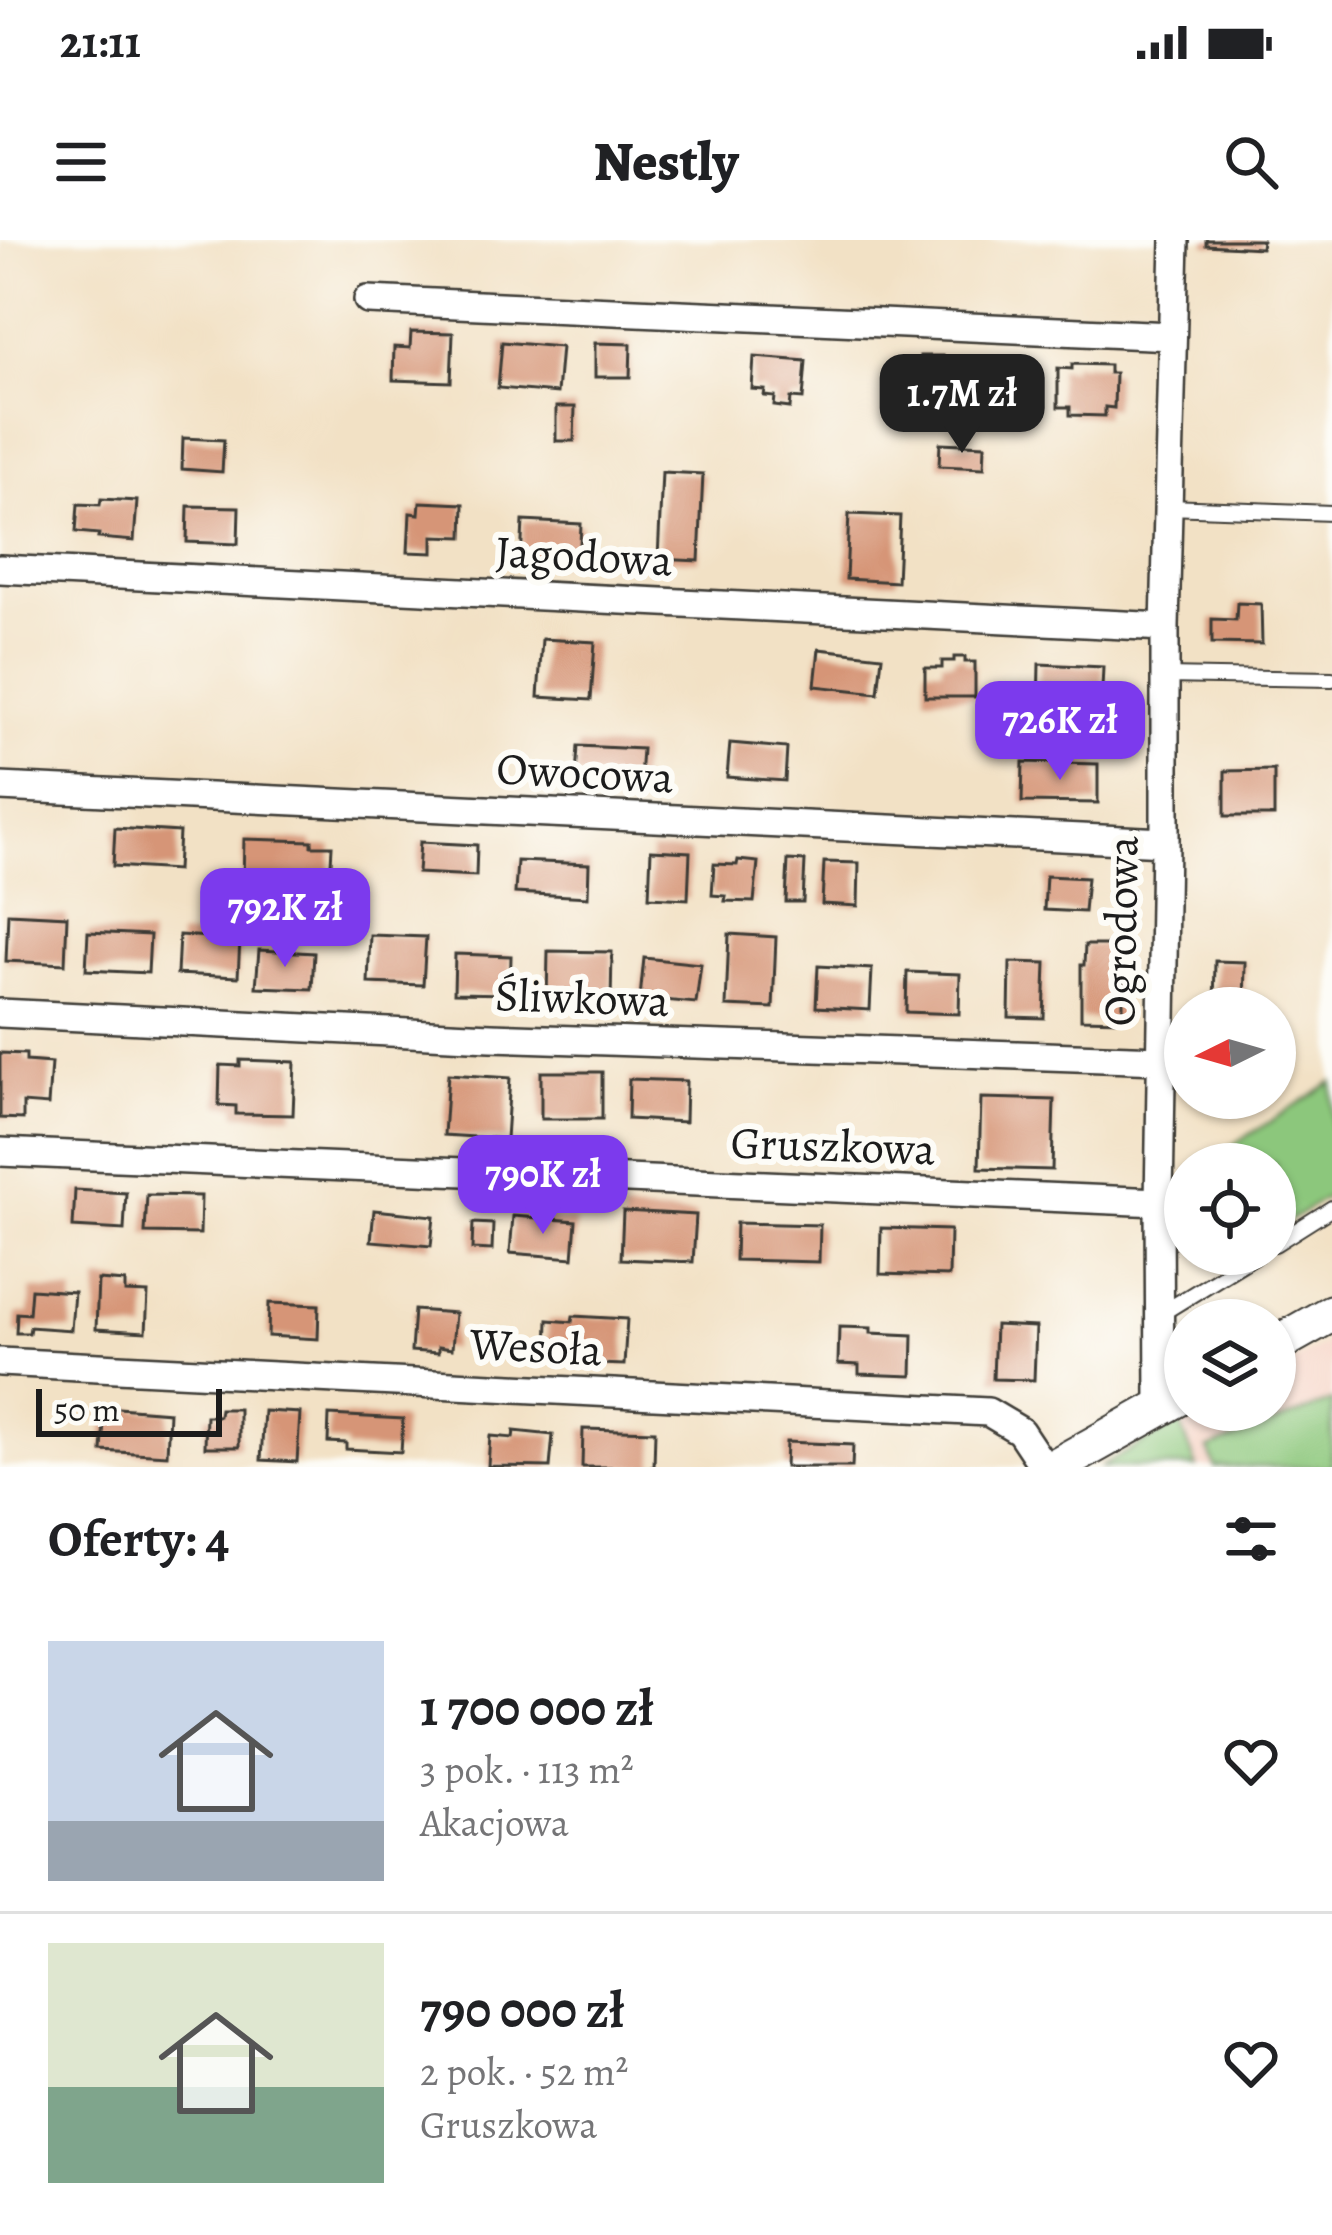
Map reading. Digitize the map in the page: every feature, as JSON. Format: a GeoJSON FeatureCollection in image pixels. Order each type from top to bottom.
{"type":"FeatureCollection","features":[{"type":"Feature","properties":{"kind":"street","name":"Ogrodowa"},"geometry":{"type":"LineString","coordinates":[[1164,1349],[1159,1316],[1159,1202],[1175,240]]}},
{"type":"Feature","properties":{"kind":"street"},"geometry":{"type":"LineString","coordinates":[[368,300],[1172,336]]}},
{"type":"Feature","properties":{"kind":"street","name":"Jagodowa"},"geometry":{"type":"LineString","coordinates":[[0,569],[1165,627]]}},
{"type":"Feature","properties":{"kind":"street","name":"Owocowa"},"geometry":{"type":"LineString","coordinates":[[0,787],[1166,842]]}},
{"type":"Feature","properties":{"kind":"street","name":"Śliwkowa"},"geometry":{"type":"LineString","coordinates":[[0,1013],[1161,1060]]}},
{"type":"Feature","properties":{"kind":"street","name":"Gruszkowa"},"geometry":{"type":"LineString","coordinates":[[0,1151],[1159,1202]]}},
{"type":"Feature","properties":{"kind":"street"},"geometry":{"type":"LineString","coordinates":[[1296,1333],[1332,1313]]}},
{"type":"Feature","properties":{"kind":"street","name":"Wesoła"},"geometry":{"type":"LineString","coordinates":[[0,1362],[988,1412],[1020,1431],[1043,1467]]}},
{"type":"Feature","properties":{"kind":"street"},"geometry":{"type":"LineString","coordinates":[[1055,1467],[1164,1406]]}},
{"type":"Feature","properties":{"kind":"lane"},"geometry":{"type":"LineString","coordinates":[[1168,507],[1332,513]]}},
{"type":"Feature","properties":{"kind":"lane"},"geometry":{"type":"LineString","coordinates":[[1165,676],[1332,680]]}},
{"type":"Feature","properties":{"kind":"lane"},"geometry":{"type":"LineString","coordinates":[[1296,1231],[1332,1208]]}},
{"type":"Feature","properties":{"kind":"lane"},"geometry":{"type":"LineString","coordinates":[[1159,1316],[1224,1275]]}},
{"type":"Feature","properties":{"kind":"shaded area"},"geometry":{"type":"Polygon","coordinates":[[[1332,1340],[1332,1467],[1100,1467],[1166,1431],[1296,1431],[1296,1360],[1332,1340]]]}},
{"type":"Feature","properties":{"kind":"green space"},"geometry":{"type":"Polygon","coordinates":[[[1332,1082],[1332,1194],[1296,1217],[1296,1143],[1236,1143],[1274,1119],[1296,1119],[1296,1105],[1332,1082]]]}},
{"type":"Feature","properties":{"kind":"green space"},"geometry":{"type":"Polygon","coordinates":[[[1332,1401],[1332,1467],[1215,1467],[1208,1449],[1254,1431],[1296,1431],[1296,1415],[1332,1401]]]}},
{"type":"Feature","properties":{"kind":"green space"},"geometry":{"type":"Polygon","coordinates":[[[1165,1431],[1183,1431],[1197,1467],[1100,1467],[1165,1431]]]}},
{"type":"Feature","properties":{"kind":"building"},"geometry":{"type":"Polygon","coordinates":[[[1206,240],[1262,240],[1261,248],[1206,245],[1206,240]]]}},
{"type":"Feature","properties":{"kind":"building"},"geometry":{"type":"Polygon","coordinates":[[[411,332],[453,333],[451,382],[393,380],[394,347],[410,348],[411,332]]]}},
{"type":"Feature","properties":{"kind":"building"},"geometry":{"type":"Polygon","coordinates":[[[502,342],[561,347],[557,393],[498,388],[502,342]]]}},
{"type":"Feature","properties":{"kind":"building"},"geometry":{"type":"Polygon","coordinates":[[[595,343],[631,344],[630,377],[595,377],[595,343]]]}},
{"type":"Feature","properties":{"kind":"building"},"geometry":{"type":"Polygon","coordinates":[[[920,356],[981,363],[980,403],[937,402],[937,397],[919,396],[920,356]]]}},
{"type":"Feature","properties":{"kind":"building"},"geometry":{"type":"Polygon","coordinates":[[[754,357],[806,361],[803,399],[791,398],[790,408],[774,406],[775,397],[752,389],[754,357]]]}},
{"type":"Feature","properties":{"kind":"building"},"geometry":{"type":"Polygon","coordinates":[[[1072,364],[1109,365],[1109,373],[1115,373],[1114,408],[1105,407],[1105,416],[1070,415],[1070,407],[1058,407],[1058,368],[1072,369],[1072,364]]]}},
{"type":"Feature","properties":{"kind":"building"},"geometry":{"type":"Polygon","coordinates":[[[556,407],[575,407],[574,441],[556,441],[556,407]]]}},
{"type":"Feature","properties":{"kind":"building"},"geometry":{"type":"Polygon","coordinates":[[[183,438],[224,440],[222,472],[182,469],[183,438]]]}},
{"type":"Feature","properties":{"kind":"building"},"geometry":{"type":"Polygon","coordinates":[[[940,443],[985,445],[984,468],[939,466],[940,443]]]}},
{"type":"Feature","properties":{"kind":"building"},"geometry":{"type":"Polygon","coordinates":[[[662,472],[703,474],[699,561],[658,559],[662,472]]]}},
{"type":"Feature","properties":{"kind":"building"},"geometry":{"type":"Polygon","coordinates":[[[101,499],[137,501],[134,541],[76,532],[78,504],[100,505],[101,499]]]}},
{"type":"Feature","properties":{"kind":"building"},"geometry":{"type":"Polygon","coordinates":[[[420,502],[464,504],[463,537],[433,536],[433,553],[408,552],[410,513],[419,514],[420,502]]]}},
{"type":"Feature","properties":{"kind":"building"},"geometry":{"type":"Polygon","coordinates":[[[188,506],[239,507],[238,544],[187,542],[188,506]]]}},
{"type":"Feature","properties":{"kind":"building"},"geometry":{"type":"Polygon","coordinates":[[[849,514],[900,516],[897,582],[846,579],[849,514]]]}},
{"type":"Feature","properties":{"kind":"building"},"geometry":{"type":"Polygon","coordinates":[[[523,521],[581,524],[579,564],[521,561],[523,521]]]}},
{"type":"Feature","properties":{"kind":"building"},"geometry":{"type":"Polygon","coordinates":[[[1237,603],[1261,604],[1262,644],[1212,643],[1212,619],[1236,620],[1237,603]]]}},
{"type":"Feature","properties":{"kind":"building"},"geometry":{"type":"Polygon","coordinates":[[[542,639],[595,642],[591,700],[538,697],[542,639]]]}},
{"type":"Feature","properties":{"kind":"building"},"geometry":{"type":"Polygon","coordinates":[[[819,649],[882,656],[878,693],[815,686],[819,649]]]}},
{"type":"Feature","properties":{"kind":"building"},"geometry":{"type":"Polygon","coordinates":[[[954,657],[975,662],[975,697],[925,697],[925,668],[942,668],[942,661],[954,661],[954,657]]]}},
{"type":"Feature","properties":{"kind":"building"},"geometry":{"type":"Polygon","coordinates":[[[1039,664],[1103,667],[1101,711],[1038,709],[1039,664]]]}},
{"type":"Feature","properties":{"kind":"building"},"geometry":{"type":"Polygon","coordinates":[[[730,743],[787,748],[785,781],[727,777],[730,743]]]}},
{"type":"Feature","properties":{"kind":"building"},"geometry":{"type":"Polygon","coordinates":[[[578,746],[642,749],[640,779],[576,776],[578,746]]]}},
{"type":"Feature","properties":{"kind":"building"},"geometry":{"type":"Polygon","coordinates":[[[1023,762],[1098,764],[1098,803],[1022,802],[1023,762]]]}},
{"type":"Feature","properties":{"kind":"building"},"geometry":{"type":"Polygon","coordinates":[[[1274,770],[1274,816],[1225,816],[1225,771],[1274,770]]]}},
{"type":"Feature","properties":{"kind":"building"},"geometry":{"type":"Polygon","coordinates":[[[115,828],[179,832],[177,870],[113,866],[115,828]]]}},
{"type":"Feature","properties":{"kind":"building"},"geometry":{"type":"Polygon","coordinates":[[[244,839],[332,846],[330,881],[243,883],[244,839]]]}},
{"type":"Feature","properties":{"kind":"building"},"geometry":{"type":"Polygon","coordinates":[[[420,842],[477,845],[476,876],[418,873],[420,842]]]}},
{"type":"Feature","properties":{"kind":"building"},"geometry":{"type":"Polygon","coordinates":[[[651,850],[690,852],[688,899],[649,897],[651,850]]]}},
{"type":"Feature","properties":{"kind":"building"},"geometry":{"type":"Polygon","coordinates":[[[738,860],[758,862],[754,902],[725,901],[726,896],[712,895],[714,864],[737,865],[738,860]]]}},
{"type":"Feature","properties":{"kind":"building"},"geometry":{"type":"Polygon","coordinates":[[[788,860],[805,861],[803,902],[786,902],[788,860]]]}},
{"type":"Feature","properties":{"kind":"building"},"geometry":{"type":"Polygon","coordinates":[[[517,861],[589,864],[588,897],[515,893],[517,861]]]}},
{"type":"Feature","properties":{"kind":"building"},"geometry":{"type":"Polygon","coordinates":[[[824,862],[859,863],[858,906],[822,904],[824,862]]]}},
{"type":"Feature","properties":{"kind":"building"},"geometry":{"type":"Polygon","coordinates":[[[1046,876],[1087,878],[1084,912],[1044,910],[1046,876]]]}},
{"type":"Feature","properties":{"kind":"building"},"geometry":{"type":"Polygon","coordinates":[[[8,913],[67,916],[65,964],[6,961],[8,913]]]}},
{"type":"Feature","properties":{"kind":"building"},"geometry":{"type":"Polygon","coordinates":[[[88,932],[150,935],[148,973],[86,970],[88,932]]]}},
{"type":"Feature","properties":{"kind":"building"},"geometry":{"type":"Polygon","coordinates":[[[729,934],[776,937],[773,1008],[726,1006],[729,934]]]}},
{"type":"Feature","properties":{"kind":"building"},"geometry":{"type":"Polygon","coordinates":[[[179,935],[240,939],[238,977],[177,974],[179,935]]]}},
{"type":"Feature","properties":{"kind":"building"},"geometry":{"type":"Polygon","coordinates":[[[370,935],[426,937],[423,985],[368,983],[370,935]]]}},
{"type":"Feature","properties":{"kind":"building"},"geometry":{"type":"Polygon","coordinates":[[[1085,945],[1123,945],[1123,1020],[1081,1019],[1085,945]]]}},
{"type":"Feature","properties":{"kind":"building"},"geometry":{"type":"Polygon","coordinates":[[[259,950],[314,953],[312,989],[256,987],[259,950]]]}},
{"type":"Feature","properties":{"kind":"building"},"geometry":{"type":"Polygon","coordinates":[[[548,951],[612,952],[611,1003],[547,1002],[548,951]]]}},
{"type":"Feature","properties":{"kind":"building"},"geometry":{"type":"Polygon","coordinates":[[[455,954],[511,956],[510,994],[454,993],[455,954]]]}},
{"type":"Feature","properties":{"kind":"building"},"geometry":{"type":"Polygon","coordinates":[[[644,958],[701,964],[696,1003],[640,998],[644,958]]]}},
{"type":"Feature","properties":{"kind":"building"},"geometry":{"type":"Polygon","coordinates":[[[1215,961],[1245,962],[1244,987],[1214,987],[1215,961]]]}},
{"type":"Feature","properties":{"kind":"building"},"geometry":{"type":"Polygon","coordinates":[[[1010,962],[1046,963],[1044,1018],[1009,1017],[1010,962]]]}},
{"type":"Feature","properties":{"kind":"building"},"geometry":{"type":"Polygon","coordinates":[[[818,966],[872,969],[870,1010],[816,1007],[818,966]]]}},
{"type":"Feature","properties":{"kind":"building"},"geometry":{"type":"Polygon","coordinates":[[[907,972],[960,974],[959,1014],[906,1012],[907,972]]]}},
{"type":"Feature","properties":{"kind":"building"},"geometry":{"type":"Polygon","coordinates":[[[0,1053],[26,1054],[26,1061],[51,1063],[48,1105],[23,1103],[23,1119],[0,1118],[0,1053]]]}},
{"type":"Feature","properties":{"kind":"building"},"geometry":{"type":"Polygon","coordinates":[[[240,1060],[295,1062],[293,1115],[236,1114],[236,1106],[219,1105],[220,1065],[240,1066],[240,1060]]]}},
{"type":"Feature","properties":{"kind":"building"},"geometry":{"type":"Polygon","coordinates":[[[541,1072],[602,1072],[602,1119],[541,1119],[541,1072]]]}},
{"type":"Feature","properties":{"kind":"building"},"geometry":{"type":"Polygon","coordinates":[[[448,1074],[510,1078],[506,1139],[444,1135],[448,1074]]]}},
{"type":"Feature","properties":{"kind":"building"},"geometry":{"type":"Polygon","coordinates":[[[629,1079],[686,1081],[685,1122],[628,1119],[629,1079]]]}},
{"type":"Feature","properties":{"kind":"building"},"geometry":{"type":"Polygon","coordinates":[[[981,1098],[1054,1100],[1052,1170],[979,1168],[981,1098]]]}},
{"type":"Feature","properties":{"kind":"building"},"geometry":{"type":"Polygon","coordinates":[[[75,1190],[126,1193],[124,1230],[73,1227],[75,1190]]]}},
{"type":"Feature","properties":{"kind":"building"},"geometry":{"type":"Polygon","coordinates":[[[147,1195],[201,1196],[200,1234],[145,1233],[147,1195]]]}},
{"type":"Feature","properties":{"kind":"building"},"geometry":{"type":"Polygon","coordinates":[[[374,1210],[434,1216],[431,1246],[371,1241],[374,1210]]]}},
{"type":"Feature","properties":{"kind":"building"},"geometry":{"type":"Polygon","coordinates":[[[623,1211],[696,1215],[693,1262],[621,1259],[623,1211]]]}},
{"type":"Feature","properties":{"kind":"building"},"geometry":{"type":"Polygon","coordinates":[[[513,1216],[576,1221],[573,1258],[510,1253],[513,1216]]]}},
{"type":"Feature","properties":{"kind":"building"},"geometry":{"type":"Polygon","coordinates":[[[473,1223],[493,1224],[492,1250],[472,1249],[473,1223]]]}},
{"type":"Feature","properties":{"kind":"building"},"geometry":{"type":"Polygon","coordinates":[[[736,1223],[820,1225],[819,1262],[735,1260],[736,1223]]]}},
{"type":"Feature","properties":{"kind":"building"},"geometry":{"type":"Polygon","coordinates":[[[881,1228],[950,1230],[949,1276],[880,1274],[881,1228]]]}},
{"type":"Feature","properties":{"kind":"building"},"geometry":{"type":"Polygon","coordinates":[[[98,1280],[125,1282],[125,1292],[148,1293],[146,1332],[96,1329],[98,1280]]]}},
{"type":"Feature","properties":{"kind":"building"},"geometry":{"type":"Polygon","coordinates":[[[31,1289],[74,1292],[71,1330],[30,1327],[29,1333],[16,1333],[17,1313],[29,1314],[31,1289]]]}},
{"type":"Feature","properties":{"kind":"building"},"geometry":{"type":"Polygon","coordinates":[[[269,1303],[319,1305],[318,1339],[268,1336],[269,1303]]]}},
{"type":"Feature","properties":{"kind":"building"},"geometry":{"type":"Polygon","coordinates":[[[414,1310],[455,1313],[452,1349],[411,1351],[414,1310]]]}},
{"type":"Feature","properties":{"kind":"building"},"geometry":{"type":"Polygon","coordinates":[[[573,1316],[627,1319],[624,1365],[570,1363],[570,1354],[547,1352],[548,1320],[572,1322],[573,1316]]]}},
{"type":"Feature","properties":{"kind":"building"},"geometry":{"type":"Polygon","coordinates":[[[995,1325],[1036,1327],[1034,1380],[993,1379],[995,1325]]]}},
{"type":"Feature","properties":{"kind":"building"},"geometry":{"type":"Polygon","coordinates":[[[839,1327],[913,1335],[912,1376],[859,1374],[859,1365],[838,1364],[839,1327]]]}},
{"type":"Feature","properties":{"kind":"building"},"geometry":{"type":"Polygon","coordinates":[[[105,1407],[169,1412],[167,1455],[102,1451],[105,1407]]]}},
{"type":"Feature","properties":{"kind":"building"},"geometry":{"type":"Polygon","coordinates":[[[220,1409],[239,1409],[239,1447],[205,1447],[206,1416],[219,1416],[220,1409]]]}},
{"type":"Feature","properties":{"kind":"building"},"geometry":{"type":"Polygon","coordinates":[[[264,1411],[300,1413],[297,1462],[261,1460],[264,1411]]]}},
{"type":"Feature","properties":{"kind":"building"},"geometry":{"type":"Polygon","coordinates":[[[329,1415],[403,1419],[401,1452],[346,1449],[346,1443],[328,1442],[329,1415]]]}},
{"type":"Feature","properties":{"kind":"building"},"geometry":{"type":"Polygon","coordinates":[[[583,1429],[655,1431],[654,1467],[582,1467],[583,1429]]]}},
{"type":"Feature","properties":{"kind":"building"},"geometry":{"type":"Polygon","coordinates":[[[514,1431],[553,1435],[550,1467],[488,1466],[490,1436],[513,1438],[514,1431]]]}},
{"type":"Feature","properties":{"kind":"building"},"geometry":{"type":"Polygon","coordinates":[[[786,1442],[853,1445],[852,1467],[785,1467],[786,1442]]]}}]}
